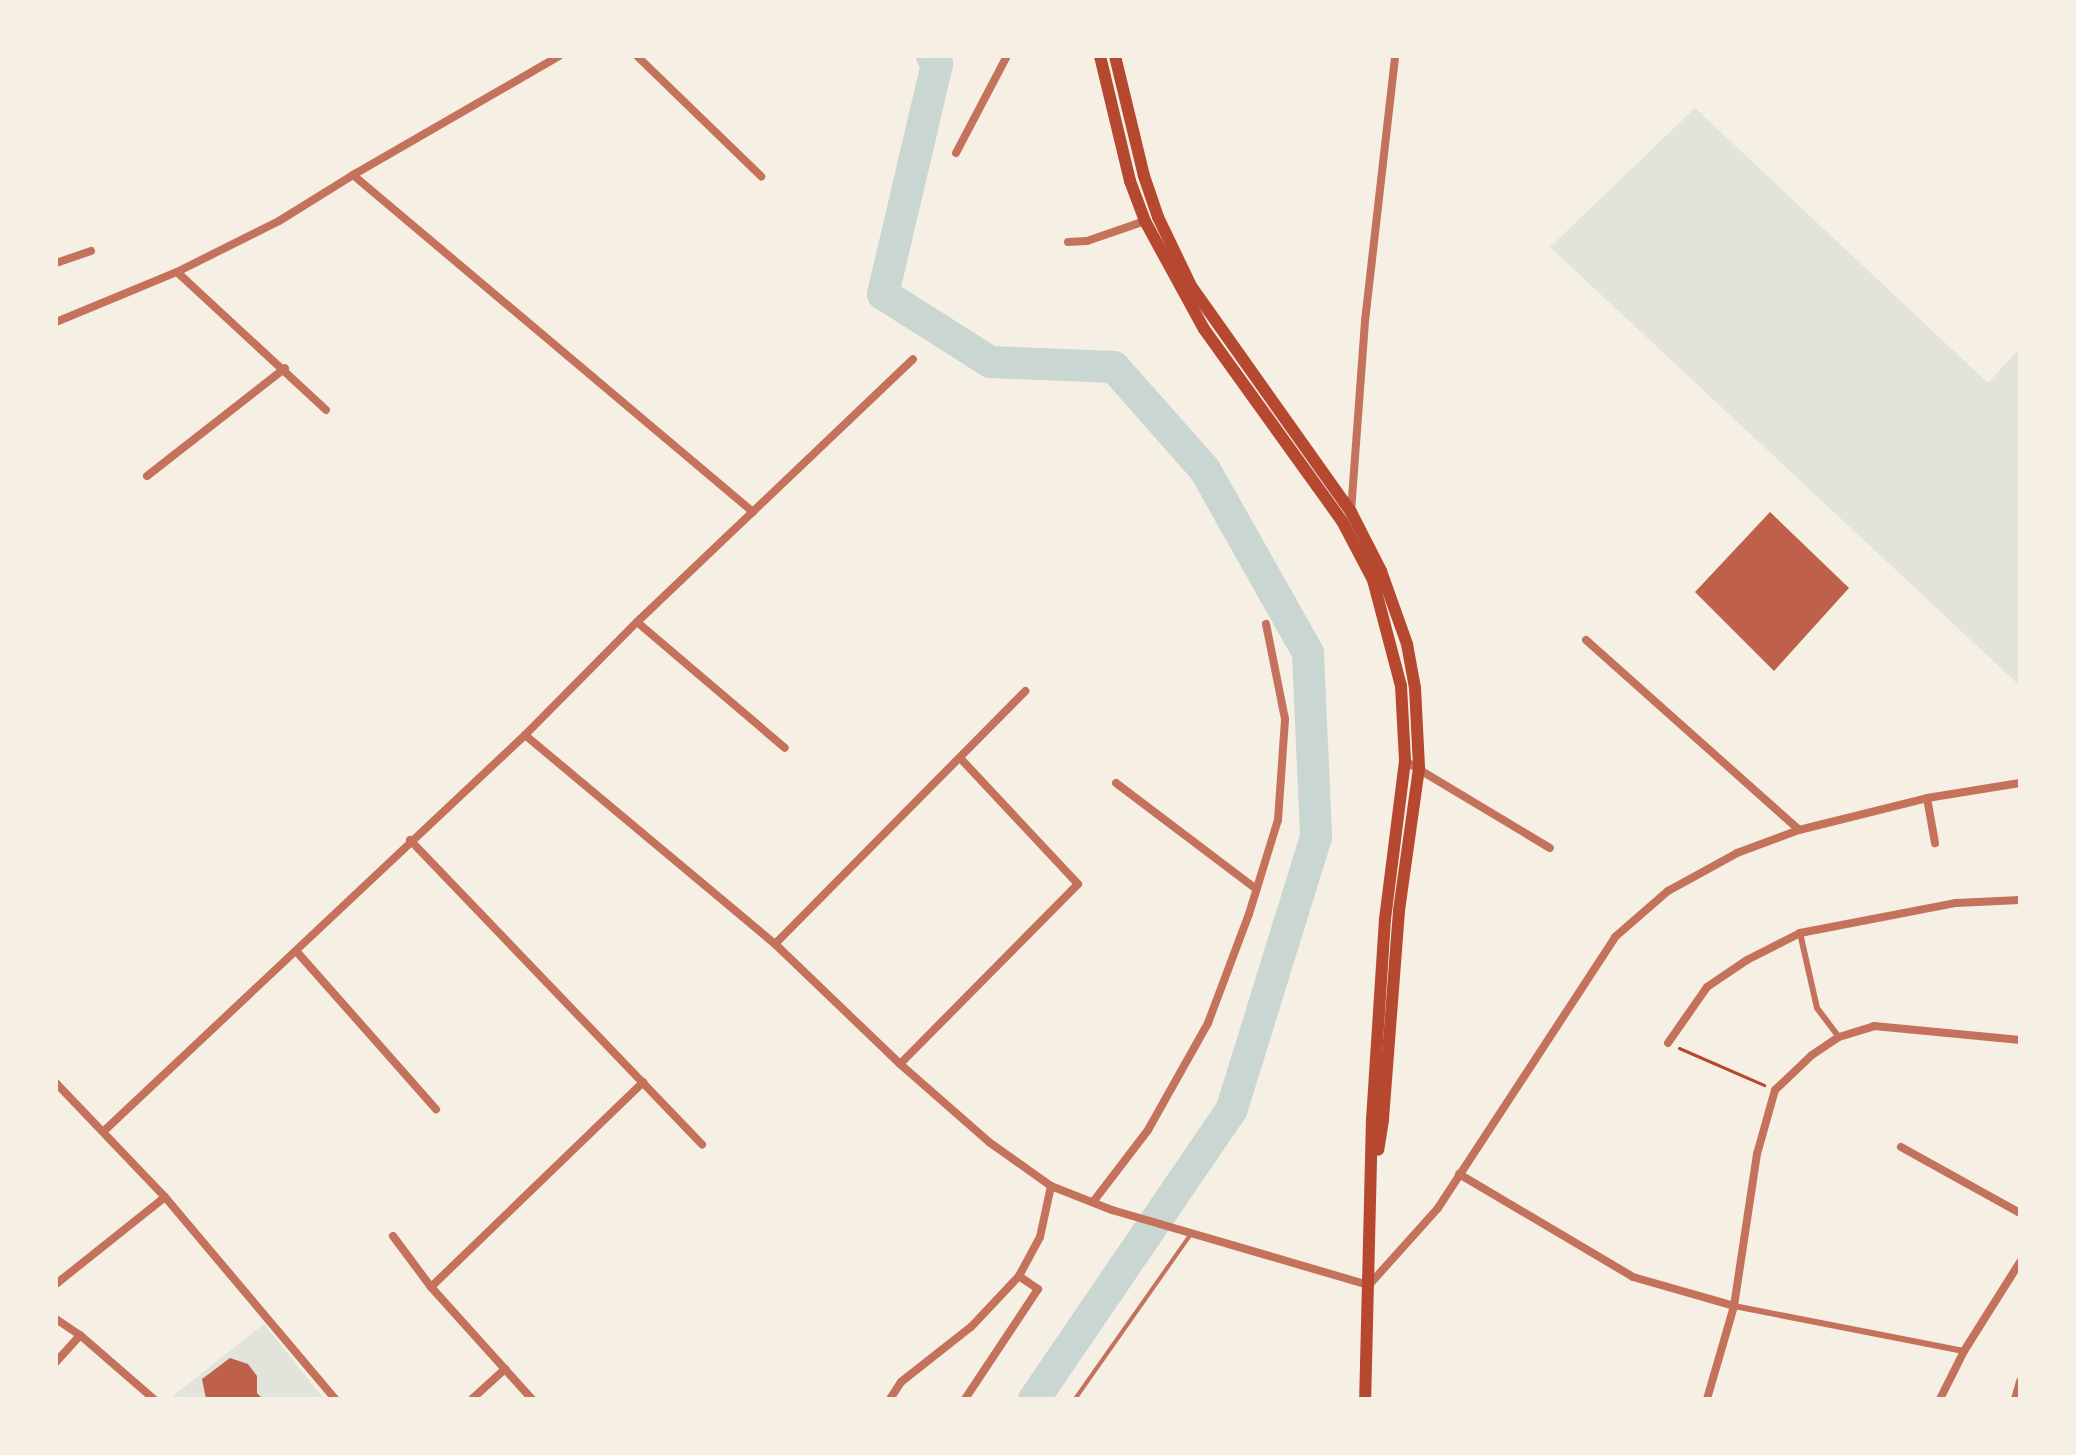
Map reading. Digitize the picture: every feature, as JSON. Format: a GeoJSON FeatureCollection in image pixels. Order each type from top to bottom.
{"type":"FeatureCollection","features":[{"type":"Feature","properties":{"kind":"main road"},"geometry":{"type":"LineString","coordinates":[[1100,56],[1130,181],[1145,221],[1204,329],[1346,516],[1373,580],[1401,686],[1405,761],[1385,919],[1371,1184],[1365,1399]]}},
{"type":"Feature","properties":{"kind":"main road"},"geometry":{"type":"LineString","coordinates":[[1115,56],[1144,176],[1158,217],[1191,286],[1346,516],[1393,602],[1407,644],[1415,688],[1419,768],[1399,911],[1383,1120],[1371,1184]]}},
{"type":"Feature","properties":{"kind":"street"},"geometry":{"type":"LineString","coordinates":[[56,322],[177,272],[279,221],[545,60],[559,56]]}},
{"type":"Feature","properties":{"kind":"street"},"geometry":{"type":"LineString","coordinates":[[637,56],[761,176]]}},
{"type":"Feature","properties":{"kind":"street"},"geometry":{"type":"LineString","coordinates":[[956,153],[1007,56]]}},
{"type":"Feature","properties":{"kind":"street"},"geometry":{"type":"LineString","coordinates":[[1346,516],[1395,56]]}},
{"type":"Feature","properties":{"kind":"street"},"geometry":{"type":"LineString","coordinates":[[353,175],[753,512]]}},
{"type":"Feature","properties":{"kind":"street"},"geometry":{"type":"LineString","coordinates":[[1068,242],[1087,241],[1145,221]]}},
{"type":"Feature","properties":{"kind":"street"},"geometry":{"type":"LineString","coordinates":[[56,263],[91,251]]}},
{"type":"Feature","properties":{"kind":"street"},"geometry":{"type":"LineString","coordinates":[[177,272],[285,368],[326,410]]}},
{"type":"Feature","properties":{"kind":"street"},"geometry":{"type":"LineString","coordinates":[[105,1130],[525,735],[637,622],[913,359]]}},
{"type":"Feature","properties":{"kind":"street"},"geometry":{"type":"LineString","coordinates":[[147,476],[285,368]]}},
{"type":"Feature","properties":{"kind":"street"},"geometry":{"type":"LineString","coordinates":[[637,622],[785,748]]}},
{"type":"Feature","properties":{"kind":"street"},"geometry":{"type":"LineString","coordinates":[[1093,1202],[1148,1130],[1208,1023],[1278,820],[1285,719],[1266,624]]}},
{"type":"Feature","properties":{"kind":"street"},"geometry":{"type":"LineString","coordinates":[[1586,640],[1799,830]]}},
{"type":"Feature","properties":{"kind":"street"},"geometry":{"type":"LineString","coordinates":[[775,944],[1025,691]]}},
{"type":"Feature","properties":{"kind":"street"},"geometry":{"type":"LineString","coordinates":[[525,735],[775,944],[900,1064],[989,1142],[1051,1186],[1112,1210],[1369,1285],[1438,1208],[1615,937],[1668,891],[1737,853],[1799,830],[1927,798],[2020,783]]}},
{"type":"Feature","properties":{"kind":"street"},"geometry":{"type":"LineString","coordinates":[[900,1064],[1078,884],[960,758]]}},
{"type":"Feature","properties":{"kind":"street"},"geometry":{"type":"LineString","coordinates":[[1405,761],[1550,848]]}},
{"type":"Feature","properties":{"kind":"street"},"geometry":{"type":"LineString","coordinates":[[1116,783],[1256,889]]}},
{"type":"Feature","properties":{"kind":"street"},"geometry":{"type":"LineString","coordinates":[[1927,798],[1935,843]]}},
{"type":"Feature","properties":{"kind":"street"},"geometry":{"type":"LineString","coordinates":[[410,840],[702,1144]]}},
{"type":"Feature","properties":{"kind":"street"},"geometry":{"type":"LineString","coordinates":[[1668,1043],[1707,987],[1747,960],[1800,933],[1956,903],[2020,900]]}},
{"type":"Feature","properties":{"kind":"street"},"geometry":{"type":"LineString","coordinates":[[1800,933],[1817,1008],[1839,1037]]}},
{"type":"Feature","properties":{"kind":"street"},"geometry":{"type":"LineString","coordinates":[[297,952],[436,1109]]}},
{"type":"Feature","properties":{"kind":"street"},"geometry":{"type":"LineString","coordinates":[[1707,1399],[1734,1306],[1757,1154],[1775,1090],[1812,1055],[1839,1037],[1874,1026],[2020,1040]]}},
{"type":"Feature","properties":{"kind":"street"},"geometry":{"type":"LineString","coordinates":[[431,1287],[643,1082]]}},
{"type":"Feature","properties":{"kind":"street"},"geometry":{"type":"LineString","coordinates":[[56,1083],[105,1130],[165,1197],[335,1399]]}},
{"type":"Feature","properties":{"kind":"street"},"geometry":{"type":"LineString","coordinates":[[1901,1147],[2020,1213]]}},
{"type":"Feature","properties":{"kind":"street"},"geometry":{"type":"LineString","coordinates":[[1459,1174],[1633,1277],[1734,1306],[1964,1351]]}},
{"type":"Feature","properties":{"kind":"street"},"geometry":{"type":"LineString","coordinates":[[890,1399],[901,1382],[971,1327],[1019,1276],[1040,1237],[1051,1186]]}},
{"type":"Feature","properties":{"kind":"street"},"geometry":{"type":"LineString","coordinates":[[56,1284],[165,1197]]}},
{"type":"Feature","properties":{"kind":"street"},"geometry":{"type":"LineString","coordinates":[[393,1236],[431,1287],[532,1399]]}},
{"type":"Feature","properties":{"kind":"street"},"geometry":{"type":"LineString","coordinates":[[1940,1399],[1964,1351],[2020,1262]]}},
{"type":"Feature","properties":{"kind":"street"},"geometry":{"type":"LineString","coordinates":[[965,1399],[1027,1311],[1038,1289],[1019,1276]]}},
{"type":"Feature","properties":{"kind":"street"},"geometry":{"type":"LineString","coordinates":[[56,1319],[80,1335],[154,1399]]}},
{"type":"Feature","properties":{"kind":"street"},"geometry":{"type":"LineString","coordinates":[[56,1362],[80,1335]]}},
{"type":"Feature","properties":{"kind":"street"},"geometry":{"type":"LineString","coordinates":[[472,1399],[505,1369]]}},
{"type":"Feature","properties":{"kind":"street"},"geometry":{"type":"LineString","coordinates":[[2015,1399],[2020,1382]]}},
{"type":"Feature","properties":{"kind":"lane"},"geometry":{"type":"LineString","coordinates":[[1075,1399],[1191,1234]]}},
{"type":"Feature","properties":{"kind":"path"},"geometry":{"type":"LineString","coordinates":[[1668,1043],[1775,1090]]}},
{"type":"Feature","properties":{"kind":"shaded area"},"geometry":{"type":"Polygon","coordinates":[[[1695,108],[1988,383],[2020,348],[2020,686],[1550,247],[1695,108]]]}},
{"type":"Feature","properties":{"kind":"shaded area"},"geometry":{"type":"Polygon","coordinates":[[[264,1324],[324,1399],[169,1399],[264,1324]]]}},
{"type":"Feature","properties":{"kind":"building"},"geometry":{"type":"Polygon","coordinates":[[[1770,512],[1849,588],[1774,671],[1695,592],[1770,512]]]}},
{"type":"Feature","properties":{"kind":"building"},"geometry":{"type":"Polygon","coordinates":[[[230,1358],[248,1364],[257,1376],[257,1393],[263,1399],[206,1399],[202,1379],[230,1358]]]}},
{"type":"Feature","properties":{"kind":"waterway"},"geometry":{"type":"LineString","coordinates":[[932,56],[937,64],[883,294],[990,362],[1114,367],[1205,470],[1308,653],[1316,837],[1232,1109],[1034,1399]]}}]}
